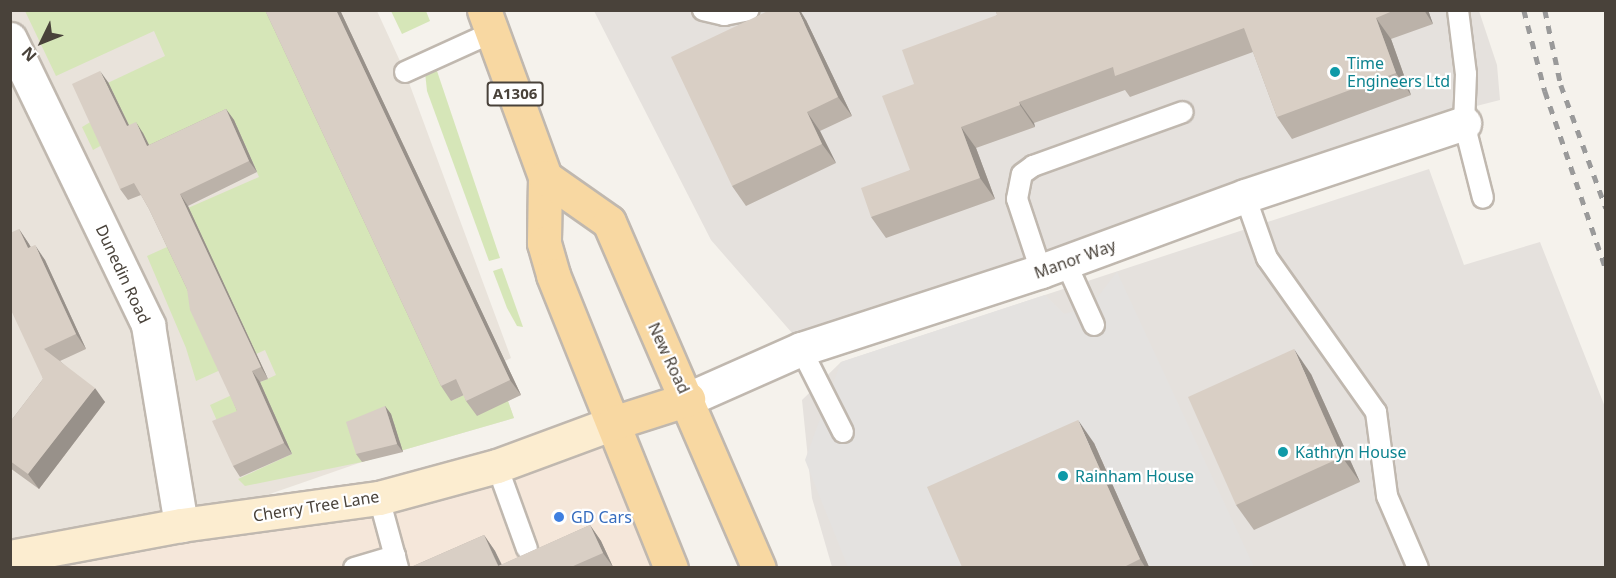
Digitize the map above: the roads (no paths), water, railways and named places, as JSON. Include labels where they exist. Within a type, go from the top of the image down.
[{"type":"main road","name":"A1306","points":[[488,21],[544,177],[544,243],[575,334],[671,567]]},
{"type":"main road","name":"New Road","points":[[544,177],[609,222],[688,399],[759,567]]},
{"type":"main road","points":[[613,423],[688,399]]},
{"type":"street","name":"Dunedin Road","points":[[12,44],[148,325],[181,525]]},
{"type":"street","name":"Manor Way","points":[[688,399],[801,349],[1054,267],[1245,196],[1464,123]]},
{"type":"street","name":"Cherry Tree Lane","points":[[10,557],[181,525],[379,498],[497,466],[613,423]]},
{"type":"lane","points":[[703,10],[724,15],[748,10]]},
{"type":"lane","points":[[1458,10],[1466,74],[1464,123],[1483,198]]},
{"type":"lane","points":[[405,72],[488,21]]},
{"type":"lane","points":[[1094,325],[1054,267],[1017,199],[1022,174],[1033,166],[1183,112]]},
{"type":"lane","points":[[1245,196],[1267,258],[1376,412],[1387,496],[1418,567]]},
{"type":"lane","points":[[801,349],[843,432]]},
{"type":"lane","points":[[497,466],[527,549]]},
{"type":"lane","points":[[354,567],[397,562],[379,498]]},
{"type":"railway","points":[[1524,10],[1545,91],[1606,269]]},
{"type":"railway","points":[[1545,10],[1561,85],[1606,208]]},
{"type":"place","name":"Time Engineers Ltd","points":[[1335,72]]},
{"type":"place","name":"Kathryn House","points":[[1283,452]]},
{"type":"place","name":"Rainham House","points":[[1063,476]]},
{"type":"place","name":"GD Cars","points":[[559,517]]}]
